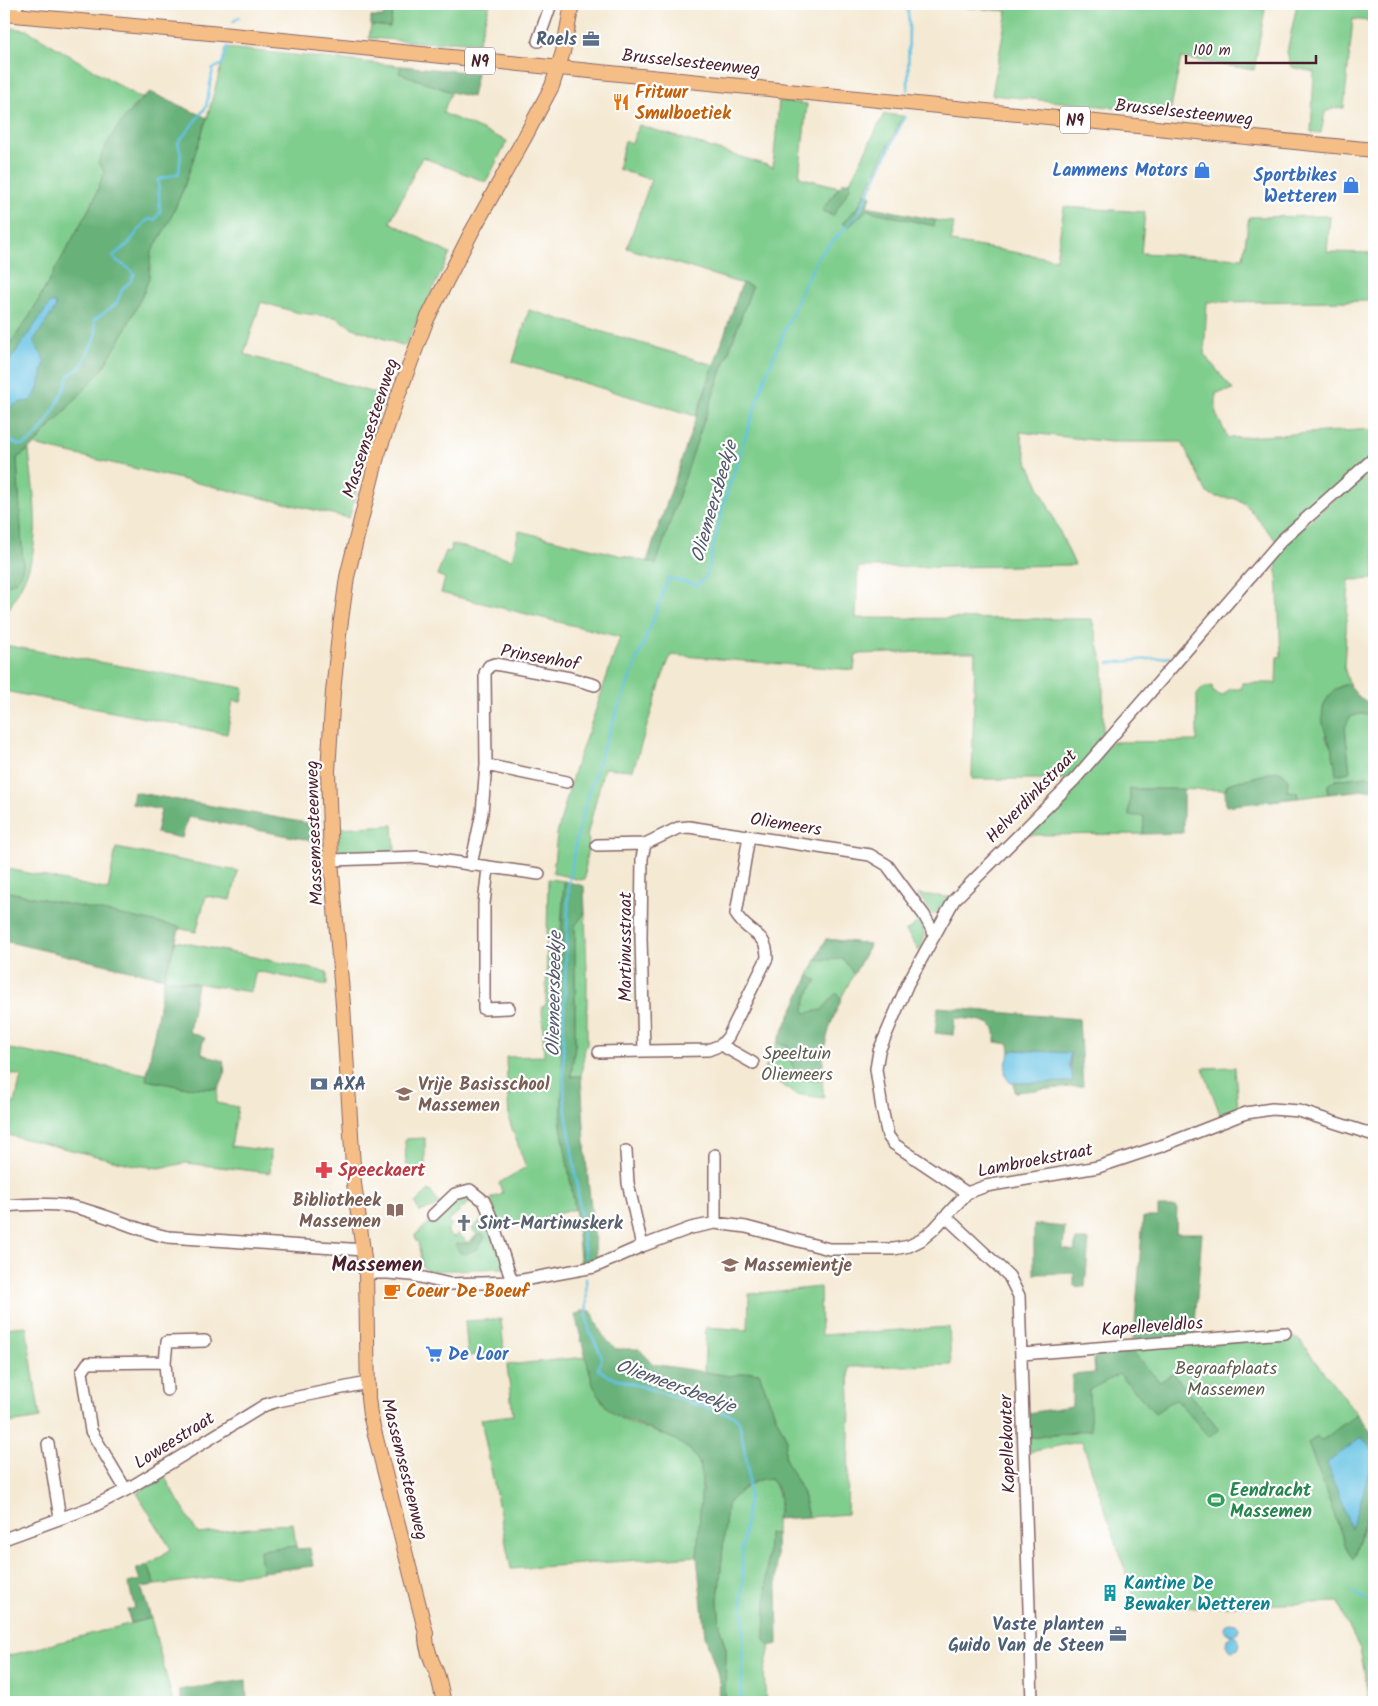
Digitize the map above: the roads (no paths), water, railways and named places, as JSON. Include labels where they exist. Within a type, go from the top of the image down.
[{"type":"main road","name":"Massemsesteenweg","points":[[444,1702],[436,1672],[432,1665],[426,1633],[370,1415],[367,1383],[368,1310],[366,1273],[354,1183],[343,1006],[331,860],[328,771],[333,692],[347,577],[377,456],[396,401],[427,319],[471,233],[552,86],[558,68],[572,4]]},
{"type":"main road","name":"Brusselsesteenweg","points":[[11,11],[1374,150]]},
{"type":"street","points":[[538,41],[551,4]]},
{"type":"street","name":"Helverdinkstraat","points":[[966,1193],[894,1144],[888,1136],[876,1069],[878,1051],[908,983],[954,900],[1075,779],[1281,541],[1374,458]]},
{"type":"street","name":"Prinsenhof","points":[[471,865],[482,813],[486,765],[485,674],[489,666],[495,664],[570,678],[595,685]]},
{"type":"street","points":[[486,765],[568,782]]},
{"type":"street","name":"Oliemeers","points":[[597,845],[645,844],[678,828],[689,827],[870,855],[887,865],[924,915],[935,935]]},
{"type":"street","points":[[599,1052],[708,1050],[721,1045],[728,1037],[767,958],[767,947],[762,938],[742,924],[736,914],[749,836]]},
{"type":"street","name":"Martinusstraat","points":[[644,1051],[641,938],[642,858],[645,844]]},
{"type":"street","points":[[331,860],[419,857],[539,874]]},
{"type":"street","points":[[488,868],[484,904],[484,1009],[509,1008]]},
{"type":"street","points":[[721,1045],[753,1063]]},
{"type":"street","name":"Lambroekstraat","points":[[366,1273],[411,1275],[450,1284],[512,1282],[594,1267],[642,1246],[691,1228],[715,1223],[746,1227],[829,1249],[894,1249],[909,1246],[921,1240],[966,1193],[986,1186],[1098,1166],[1164,1145],[1246,1113],[1272,1109],[1299,1111],[1374,1135]]},
{"type":"street","points":[[626,1151],[628,1183],[642,1246]]},
{"type":"street","points":[[715,1155],[715,1223]]},
{"type":"street","points":[[434,1215],[454,1194],[470,1190],[484,1201],[512,1282]]},
{"type":"street","points":[[4,1206],[28,1204],[70,1207],[168,1237],[364,1250]]},
{"type":"street","name":"Kapellekouter","points":[[945,1216],[1008,1276],[1020,1296],[1032,1702]]},
{"type":"street","name":"Kapelleveldlos","points":[[1022,1354],[1285,1333]]},
{"type":"street","points":[[167,1390],[165,1362],[167,1342],[205,1341]]},
{"type":"street","points":[[126,1490],[91,1431],[82,1372],[88,1363],[165,1362]]},
{"type":"street","name":"Loweestraat","points":[[4,1539],[92,1507],[126,1490],[265,1405],[367,1383]]},
{"type":"street","points":[[48,1444],[60,1518]]},
{"type":"water","points":[[54,302],[55,309],[34,340],[35,346],[44,361],[38,389],[33,399],[14,405],[4,415],[4,378],[6,377],[8,363],[50,303]]},
{"type":"water","points":[[1015,1050],[1070,1053],[1069,1064],[1073,1078],[1071,1082],[1011,1083],[1006,1076],[1005,1069],[1010,1052]]},
{"type":"water","points":[[1362,1437],[1374,1452],[1364,1491],[1351,1529],[1327,1463]]},
{"type":"water","points":[[1231,1622],[1236,1623],[1239,1628],[1238,1633],[1233,1636],[1238,1639],[1240,1644],[1238,1649],[1233,1651],[1228,1649],[1226,1644],[1227,1639],[1232,1636],[1227,1633],[1225,1626]]},
{"type":"waterway","name":"Oliemeersbeekje","points":[[907,4],[909,23],[908,90]]},
{"type":"waterway","points":[[233,22],[239,17]]},
{"type":"waterway","points":[[4,442],[8,439],[22,445],[30,441],[37,434],[57,404],[69,375],[81,367],[96,336],[94,320],[116,304],[123,288],[131,281],[134,274],[132,271],[118,262],[113,256],[128,244],[147,220],[155,219],[160,212],[158,180],[179,173],[181,153],[178,143],[206,107],[213,69],[222,64],[227,47]]},
{"type":"waterway","name":"Oliemeersbeekje","points":[[570,878],[586,800],[598,763],[668,578],[697,585],[705,578],[725,499],[765,377],[805,283],[818,257],[858,214],[905,116]]},
{"type":"waterway","points":[[1109,663],[1170,657]]},
{"type":"waterway","name":"Oliemeersbeekje","points":[[569,881],[563,1034],[564,1097],[585,1257]]},
{"type":"waterway","name":"Oliemeersbeekje","points":[[586,1278],[587,1318],[590,1332],[602,1357],[598,1369],[608,1376],[734,1416],[739,1421],[748,1468],[749,1494],[742,1551],[744,1622],[741,1702]]},
{"type":"waterway","points":[[1353,1593],[1374,1602]]},
{"type":"place","name":"Roels","points":[[591,39]]},
{"type":"place","name":"Frituur Smulboetiek","points":[[621,102]]},
{"type":"place","name":"Lammens Motors","points":[[1202,170]]},
{"type":"place","name":"Sportbikes Wetteren","points":[[1351,185]]},
{"type":"place","name":"AXA","points":[[319,1084]]},
{"type":"place","name":"Vrije Basisschool Massemen","points":[[404,1094]]},
{"type":"place","name":"Speeckaert","points":[[324,1170]]},
{"type":"place","name":"Bibliotheek Massemen","points":[[395,1210]]},
{"type":"place","name":"Sint-Martinuskerk","points":[[464,1223]]},
{"type":"place","name":"Massemientje","points":[[730,1265]]},
{"type":"place","name":"Coeur De Boeuf","points":[[392,1291]]},
{"type":"place","name":"De Loor","points":[[434,1354]]},
{"type":"place","name":"Eendracht Massemen","points":[[1216,1500]]},
{"type":"place","name":"Kantine De Bewaker Wetteren","points":[[1110,1593]]},
{"type":"place","name":"Vaste planten Guido Van de Steen","points":[[1118,1634]]},
{"type":"district","name":"Massemen","points":[[377,1264]]},
{"type":"park label","name":"Speeltuin Oliemeers","points":[[797,1063]]},
{"type":"park label","name":"Begraafplaats Massemen","points":[[1226,1378]]}]
